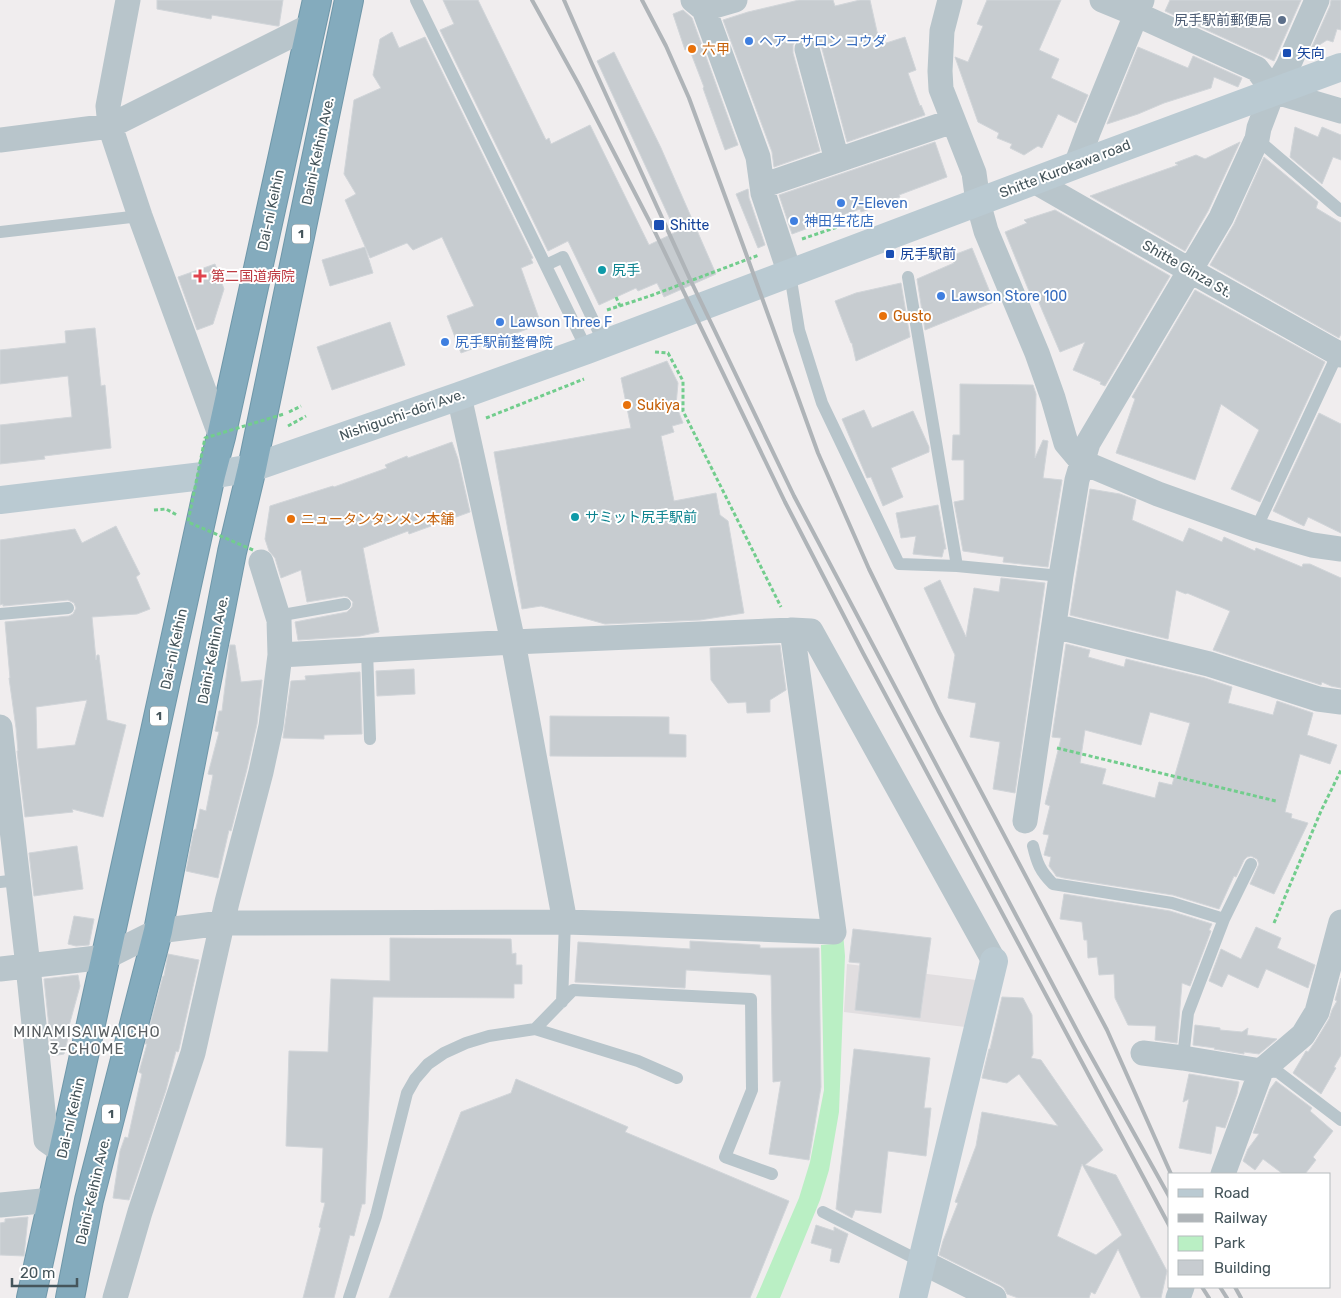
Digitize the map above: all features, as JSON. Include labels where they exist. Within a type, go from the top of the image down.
[{"type":"highway","name":"Dai-ni Keihin","points":[[31,1298],[211,475],[208,440],[317,0]]},
{"type":"highway","name":"Daini-Keihin Ave.","points":[[70,1298],[89,1200],[158,931],[232,552],[252,468],[352,2]]},
{"type":"main road","name":"Shitte Kurokawa road","points":[[790,274],[1341,67]]},
{"type":"main road","name":"Nishiguchi-dōri Ave.","points":[[0,500],[211,475],[252,468],[458,396],[790,274]]},
{"type":"main road","points":[[913,1298],[994,961]]},
{"type":"street","points":[[128,0],[108,106],[110,126],[140,216],[208,440]]},
{"type":"street","points":[[735,0],[698,5],[758,157],[763,193],[790,274]]},
{"type":"street","points":[[950,0],[942,31],[941,90],[974,173],[978,202],[986,230],[1037,353],[1066,443],[1082,462],[1158,494],[1256,529],[1312,545],[1341,548]]},
{"type":"street","points":[[1102,0],[1139,7],[1257,69],[1274,91],[1341,111]]},
{"type":"street","points":[[1025,821],[1077,480],[1088,443],[1221,218],[1257,139],[1259,128],[1274,91],[1288,66],[1317,0]]},
{"type":"street","points":[[1076,165],[1088,130],[1139,7]]},
{"type":"street","points":[[0,140],[110,126],[310,26]]},
{"type":"street","points":[[808,49],[837,160]]},
{"type":"street","points":[[762,186],[953,121]]},
{"type":"street","name":"Shitte Ginza St.","points":[[1034,181],[1340,354]]},
{"type":"street","points":[[458,396],[513,642],[565,922]]},
{"type":"street","points":[[114,1298],[140,1212],[193,1053],[222,923],[271,726],[280,655],[278,620],[257,556]]},
{"type":"street","points":[[1054,626],[1208,664],[1318,699],[1341,702]]},
{"type":"street","points":[[0,969],[106,957],[158,931],[222,923],[565,922],[834,932],[792,630]]},
{"type":"street","points":[[280,655],[513,642],[792,630],[811,631],[994,961]]},
{"type":"street","points":[[0,727],[9,881],[28,966],[46,1140],[64,1152]]},
{"type":"street","points":[[1223,1173],[1261,1071],[1304,1035],[1317,1012],[1341,922]]},
{"type":"street","points":[[1143,1053],[1261,1071]]},
{"type":"street","points":[[0,1205],[52,1200]]},
{"type":"street","points":[[922,1262],[994,1298]]},
{"type":"lane","points":[[416,0],[546,265],[595,346]]},
{"type":"lane","points":[[1257,139],[1341,211]]},
{"type":"lane","points":[[0,232],[140,216]]},
{"type":"lane","points":[[546,265],[562,257],[595,346]]},
{"type":"lane","points":[[790,274],[799,330],[822,403],[899,564],[957,566],[1061,576]]},
{"type":"lane","points":[[908,277],[957,566]]},
{"type":"lane","points":[[1256,529],[1340,354]]},
{"type":"lane","points":[[277,616],[345,604]]},
{"type":"lane","points":[[0,614],[68,608]]},
{"type":"lane","points":[[367,650],[370,739]]},
{"type":"lane","points":[[1032,846],[1037,864],[1053,884],[1172,903],[1224,919]]},
{"type":"lane","points":[[1183,1058],[1188,1013],[1224,919],[1251,864]]},
{"type":"lane","points":[[562,1002],[565,922]]},
{"type":"lane","points":[[535,1029],[573,990],[751,1000],[752,1090],[725,1157],[772,1174]]},
{"type":"lane","points":[[349,1298],[376,1216],[407,1093],[415,1079],[428,1064],[444,1053],[466,1043],[489,1036],[535,1029],[638,1061],[677,1078]]},
{"type":"lane","points":[[1261,1071],[1278,1072],[1341,1120]]},
{"type":"lane","points":[[823,1212],[922,1262]]},
{"type":"path","points":[[607,310],[854,221]]},
{"type":"path","points":[[616,297],[620,306]]},
{"type":"path","points":[[648,354],[668,352],[683,381],[683,411],[792,630]]},
{"type":"path","points":[[486,418],[588,378]]},
{"type":"path","points":[[188,522],[208,440],[284,414],[301,406]]},
{"type":"path","points":[[288,426],[306,416]]},
{"type":"path","points":[[154,510],[166,509],[257,556]]},
{"type":"path","points":[[1037,744],[1276,801]]},
{"type":"path","points":[[1274,923],[1321,811],[1341,770]]},
{"type":"shaded area","points":[[847,964],[976,980],[965,1027],[844,1012]]},
{"type":"green space","points":[[843,932],[845,956],[839,1112],[829,1170],[820,1200],[780,1298],[756,1298],[799,1198],[810,1162],[824,1090],[821,945],[832,944]]},
{"type":"building","points":[[157,0],[283,0],[279,26],[277,26],[212,15],[211,19],[157,9]]},
{"type":"building","points":[[443,0],[478,0],[546,140],[549,138],[551,144],[590,125],[649,245],[676,232],[597,61],[614,52],[661,148],[716,274],[664,297],[657,283],[638,291],[636,288],[599,305],[568,241],[548,251],[440,30],[454,24]]},
{"type":"building","points":[[799,0],[833,0],[835,6],[860,0],[870,0],[880,45],[905,37],[916,70],[908,73],[925,115],[847,142],[821,45],[811,35],[803,35],[793,45],[793,53],[820,151],[774,167],[772,152],[723,20]]},
{"type":"building","points":[[987,0],[1061,0],[1039,50],[1059,59],[1051,78],[1088,95],[1076,123],[1058,114],[1042,148],[1038,146],[1024,155],[1010,148],[1012,144],[997,138],[999,133],[978,122],[955,57],[968,62],[983,26],[977,24]]},
{"type":"building","points":[[1170,0],[1301,0],[1274,61],[1165,11]]},
{"type":"building","points":[[1331,0],[1341,0],[1341,30],[1337,29],[1333,42],[1327,40],[1310,51],[1330,6]]},
{"type":"building","points":[[683,10],[692,18],[738,145],[725,150],[704,87],[689,48],[685,50],[673,14]]},
{"type":"building","points":[[392,32],[399,48],[425,37],[533,258],[531,259],[533,263],[521,268],[541,324],[461,353],[447,316],[474,306],[442,237],[413,250],[407,243],[370,258],[345,200],[356,194],[344,174],[354,100],[381,88],[373,75],[380,39]]},
{"type":"building","points":[[1138,47],[1188,68],[1193,56],[1242,78],[1238,87],[1214,77],[1211,88],[1107,124]]},
{"type":"building","points":[[1295,127],[1318,137],[1322,127],[1341,135],[1341,160],[1333,157],[1322,184],[1290,157]]},
{"type":"building","points":[[935,142],[947,177],[899,195],[900,197],[879,204],[879,206],[861,212],[860,209],[792,234],[779,195]]},
{"type":"building","points":[[1240,142],[1208,211],[1185,251],[1090,196],[1178,165],[1175,163],[1196,155],[1205,159]]},
{"type":"building","points":[[1264,157],[1318,202],[1316,208],[1341,223],[1341,334],[1339,338],[1210,265],[1234,224]]},
{"type":"building","points":[[748,189],[749,198],[765,245],[758,248],[736,194]]},
{"type":"building","points":[[1055,210],[1170,276],[1105,386],[1100,384],[1101,382],[1073,370],[1085,342],[1060,352],[1034,291],[1031,296],[1005,232],[1027,223],[1024,220]]},
{"type":"building","points":[[365,247],[373,273],[330,286],[322,260]]},
{"type":"building","points":[[972,248],[994,302],[925,330],[917,279],[954,263],[951,256]]},
{"type":"building","points":[[215,264],[224,289],[213,324],[197,330],[178,277]]},
{"type":"building","name":"Gusto","points":[[901,283],[910,337],[856,361],[852,343],[835,301],[856,293]]},
{"type":"building","points":[[1195,290],[1325,362],[1260,502],[1231,489],[1259,430],[1221,404],[1195,480],[1116,453],[1135,399],[1132,397]]},
{"type":"building","points":[[390,322],[405,365],[332,390],[317,347]]},
{"type":"building","points":[[95,328],[101,386],[105,385],[111,448],[44,456],[45,459],[0,464],[0,425],[72,417],[68,376],[0,384],[0,350],[66,343],[65,331]]},
{"type":"building","name":"サミット尻手駅前","points":[[667,361],[678,383],[676,405],[683,423],[672,426],[674,432],[661,436],[674,501],[716,493],[720,515],[728,521],[744,613],[700,620],[605,624],[541,606],[522,609],[494,452],[631,428],[621,378]]},
{"type":"building","points":[[960,384],[1033,385],[1036,394],[1035,458],[1043,440],[1048,441],[1043,478],[1062,480],[1048,567],[1003,562],[1004,557],[963,551],[954,502],[964,500],[964,460],[952,460],[953,435],[960,435]]},
{"type":"building","points":[[864,410],[872,428],[913,411],[929,447],[929,452],[891,468],[903,497],[883,506],[871,477],[867,478],[842,419]]},
{"type":"building","points":[[1319,413],[1341,424],[1341,533],[1308,517],[1304,526],[1273,511]]},
{"type":"building","points":[[452,442],[458,459],[470,512],[409,534],[408,531],[363,548],[379,632],[360,636],[298,640],[295,622],[347,612],[352,607],[353,602],[344,596],[307,602],[301,570],[281,578],[275,558],[269,551],[265,539],[270,506],[334,487],[387,468],[385,465],[407,456],[408,458]]},
{"type":"building","points":[[1090,489],[1120,494],[1136,500],[1132,520],[1183,542],[1189,528],[1222,542],[1224,537],[1255,551],[1256,548],[1302,567],[1303,564],[1310,564],[1341,578],[1341,688],[1322,682],[1321,685],[1213,650],[1230,611],[1176,590],[1168,639],[1070,615]]},
{"type":"building","points":[[938,505],[946,549],[944,549],[942,557],[913,554],[916,536],[901,538],[896,513]]},
{"type":"building","points":[[116,526],[140,574],[136,577],[150,609],[137,614],[92,617],[96,660],[97,655],[99,655],[107,720],[126,725],[103,817],[72,809],[73,812],[25,817],[9,678],[5,622],[69,616],[73,614],[76,608],[74,603],[68,600],[0,605],[0,540],[75,529],[82,543]],"holes":[[[87,700],[75,745],[37,749],[36,707]]]},
{"type":"building","points":[[1001,578],[1045,583],[1015,793],[993,789],[1000,742],[970,737],[976,703],[948,698],[955,655],[924,588],[940,580],[966,637],[974,588],[999,592]]},
{"type":"building","points":[[1066,644],[1090,650],[1088,657],[1124,667],[1126,659],[1205,678],[1232,687],[1228,703],[1273,715],[1277,701],[1313,713],[1307,735],[1337,745],[1330,764],[1300,754],[1285,812],[1292,814],[1291,818],[1308,823],[1274,894],[1250,884],[1259,864],[1257,859],[1251,856],[1247,857],[1236,877],[1234,876],[1219,909],[1173,895],[1056,876],[1049,866],[1051,857],[1044,855],[1049,835],[1043,834],[1050,806],[1045,804],[1061,738],[1052,737]],"holes":[[[1150,712],[1190,723],[1172,785],[1159,782],[1155,798],[1102,784],[1106,769],[1080,763],[1085,730],[1141,745]]]},
{"type":"building","points":[[230,645],[235,645],[241,682],[262,680],[257,724],[247,769],[231,831],[229,830],[218,878],[186,871],[200,809],[206,811],[213,775],[208,774],[219,732],[215,731],[219,711],[222,711]]},
{"type":"building","points":[[780,645],[786,690],[770,700],[770,712],[747,713],[746,702],[728,703],[711,680],[710,648]]},
{"type":"building","points":[[414,669],[415,694],[377,696],[376,671]]},
{"type":"building","points":[[360,672],[362,734],[324,735],[324,739],[283,738],[291,681],[306,680],[305,676]]},
{"type":"building","points":[[550,716],[669,717],[669,734],[686,735],[686,757],[550,756]]},
{"type":"building","points":[[77,846],[83,889],[34,896],[29,853]]},
{"type":"building","points":[[1064,894],[1170,911],[1212,924],[1190,986],[1182,983],[1177,1043],[1155,1040],[1156,1026],[1128,1025],[1115,998],[1114,974],[1099,975],[1097,957],[1088,958],[1087,940],[1084,940],[1082,922],[1060,919]]},
{"type":"building","points":[[74,916],[94,919],[89,945],[76,946],[68,944]]},
{"type":"building","points":[[1256,927],[1281,938],[1277,948],[1315,965],[1308,988],[1266,969],[1258,988],[1228,974],[1222,987],[1209,981],[1221,949],[1241,959]]},
{"type":"building","points":[[853,929],[931,938],[920,1018],[855,1010],[860,963],[849,962]]},
{"type":"building","points":[[390,938],[511,939],[512,954],[516,953],[516,965],[522,965],[522,984],[514,984],[514,998],[373,997],[365,1204],[362,1204],[354,1236],[350,1235],[334,1298],[303,1298],[321,1228],[319,1227],[325,1203],[321,1202],[323,1148],[286,1146],[289,1051],[328,1052],[331,979],[390,981]]},
{"type":"building","points":[[690,941],[760,945],[760,948],[819,948],[821,1087],[809,1160],[769,1154],[781,1081],[773,1082],[771,975],[686,970],[685,988],[575,982],[578,942],[690,949]]},
{"type":"building","points":[[168,954],[199,960],[179,1049],[178,1052],[176,1051],[166,1090],[129,1200],[113,1198],[120,1151],[125,1137],[128,1138],[142,1074],[139,1072],[147,1044],[145,1044],[164,976]]},
{"type":"building","points":[[78,975],[80,986],[69,1026],[71,1026],[64,1054],[52,1056],[44,979]]},
{"type":"building","points":[[1341,978],[1341,1055],[1321,1094],[1293,1073],[1329,1019],[1337,1001],[1335,1000]]},
{"type":"building","points":[[1002,997],[1023,998],[1032,1015],[1033,1054],[1031,1058],[1041,1060],[1103,1150],[1085,1165],[1116,1175],[1167,1271],[1161,1298],[1141,1298],[1118,1249],[1095,1294],[1091,1292],[1089,1298],[1018,1298],[1007,1294],[1000,1285],[939,1255],[958,1203],[955,1202],[976,1146],[982,1112],[1058,1126],[1019,1074],[1007,1083],[982,1078]],"holes":[[[1082,1164],[1122,1235],[1096,1255],[1057,1236]]]},
{"type":"building","points":[[1195,1025],[1242,1032],[1248,1028],[1247,1035],[1277,1039],[1259,1054],[1244,1052],[1244,1054],[1214,1049],[1193,1045]]},
{"type":"building","points":[[854,1049],[930,1058],[924,1108],[931,1108],[926,1156],[888,1151],[881,1213],[855,1210],[852,1218],[836,1209]]},
{"type":"building","points":[[1189,1074],[1239,1082],[1237,1094],[1225,1128],[1216,1126],[1211,1154],[1179,1148],[1189,1099],[1183,1102]]},
{"type":"building","points":[[516,1079],[628,1127],[625,1132],[789,1201],[750,1298],[389,1298],[461,1112],[511,1093]]},
{"type":"building","points":[[1276,1081],[1312,1108],[1310,1111],[1333,1131],[1313,1157],[1316,1160],[1306,1173],[1282,1173],[1263,1159],[1255,1170],[1243,1161],[1248,1149],[1259,1134],[1253,1133],[1270,1089]]},
{"type":"building","points":[[28,1217],[24,1256],[0,1255],[0,1223],[5,1222],[5,1219]]},
{"type":"building","points":[[816,1225],[834,1231],[834,1227],[848,1234],[839,1263],[830,1261],[832,1249],[811,1243]]},
{"type":"railway","points":[[532,0],[579,85],[653,228],[785,502],[863,653],[1168,1223]]},
{"type":"railway","points":[[564,0],[689,277],[794,496],[1082,1040],[1168,1194]]},
{"type":"railway","points":[[642,0],[666,46],[689,98],[818,453],[869,569],[939,712],[1107,1030],[1171,1173]]},
{"type":"railway","points":[[1203,1288],[1209,1298]]},
{"type":"railway","points":[[1221,1288],[1227,1298]]},
{"type":"railway","points":[[1236,1288],[1241,1298]]},
{"type":"place","name":"尻手駅前郵便局","points":[[1282,20]]},
{"type":"place","name":"ヘアーサロン コウダ","points":[[749,41]]},
{"type":"place","name":"六甲","points":[[692,49]]},
{"type":"place","name":"矢向","points":[[1287,53]]},
{"type":"place","name":"7-Eleven","points":[[841,203]]},
{"type":"place","name":"神田生花店","points":[[794,221]]},
{"type":"place","name":"Shitte","points":[[659,225]]},
{"type":"place","name":"尻手駅前","points":[[890,254]]},
{"type":"place","name":"尻手","points":[[602,270]]},
{"type":"place","name":"第二国道病院","points":[[200,276]]},
{"type":"place","name":"Lawson Store 100","points":[[941,296]]},
{"type":"place","name":"Gusto","points":[[883,316]]},
{"type":"place","name":"Lawson Three F","points":[[500,322]]},
{"type":"place","name":"尻手駅前整骨院","points":[[445,342]]},
{"type":"place","name":"Sukiya","points":[[627,405]]},
{"type":"place","name":"サミット尻手駅前","points":[[575,517]]},
{"type":"place","name":"ニュータンタンメン本舗","points":[[291,519]]},
{"type":"district","name":"MINAMISAIWAICHO 3-CHOME","points":[[87,1040]]}]
